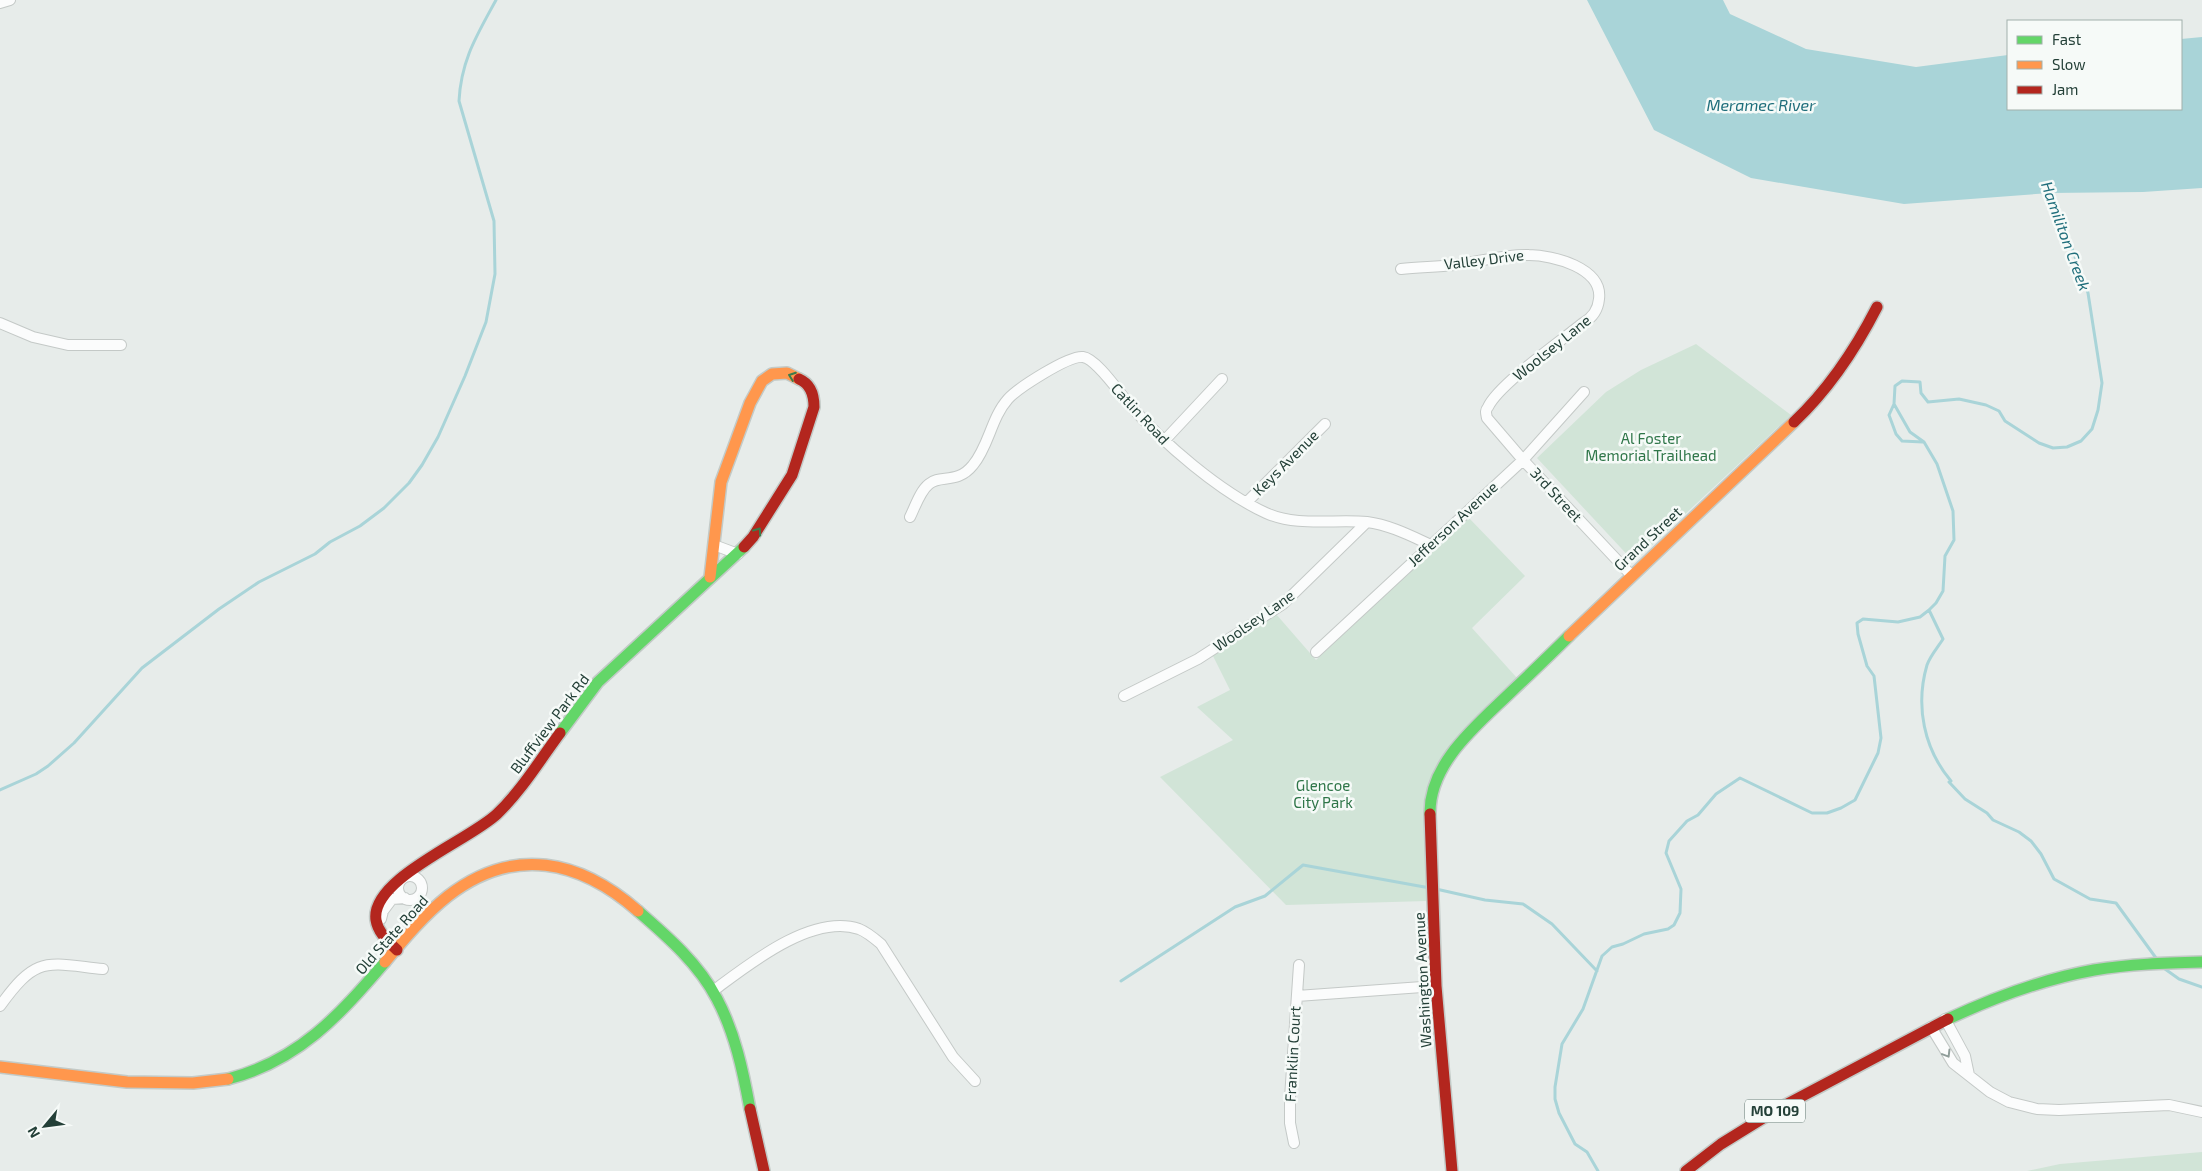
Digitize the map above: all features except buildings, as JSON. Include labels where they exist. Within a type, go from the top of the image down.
[{"type":"street","points":[[0,3],[10,0]]},
{"type":"street","name":"Valley Drive","points":[[1401,269],[1453,265],[1528,254],[1571,264],[1583,269],[1593,278]]},
{"type":"street","name":"Woolsey Lane","points":[[1486,411],[1489,404],[1510,382],[1596,312],[1600,298],[1593,278]]},
{"type":"street","name":"Grand Street","points":[[1433,788],[1439,775],[1465,736],[1808,409],[1827,388],[1856,345],[1877,307]]},
{"type":"street","points":[[0,323],[33,337],[68,345],[121,345]]},
{"type":"street","name":"Catlin Road","points":[[910,517],[929,484],[935,481],[958,477],[972,466],[998,414],[1009,398],[1025,385],[1076,357],[1091,360],[1139,416],[1164,441],[1218,483],[1266,513],[1297,521],[1367,522],[1385,525],[1432,544]]},
{"type":"street","name":"Bluffview Park Rd","points":[[392,946],[377,926],[375,918],[383,893],[404,874],[423,861],[429,860],[460,841],[496,815],[520,789],[598,682],[754,538],[792,475],[814,406],[814,396],[806,382],[787,373],[772,374],[762,380],[750,403],[721,482],[710,577]]},
{"type":"street","points":[[1164,441],[1222,379]]},
{"type":"street","name":"Jefferson Avenue","points":[[1316,652],[1523,460],[1584,392]]},
{"type":"street","name":"3rd Street","points":[[1486,411],[1487,418],[1523,460],[1632,576]]},
{"type":"street","name":"Keys Avenue","points":[[1248,502],[1325,424]]},
{"type":"street","name":"Woolsey Lane","points":[[1124,696],[1198,659],[1283,604],[1367,522]]},
{"type":"street","points":[[714,545],[738,554]]},
{"type":"street","name":"Washington Avenue","points":[[1433,788],[1430,802],[1436,986],[1452,1171]]},
{"type":"street","points":[[392,946],[382,920],[383,911],[392,899],[416,898],[421,891],[422,873],[429,860]]},
{"type":"street","name":"Old State Road","points":[[0,1067],[166,1084],[235,1078],[267,1066],[310,1041],[350,1005],[392,946],[465,885],[504,867],[528,862],[538,863],[579,872],[601,883],[623,898],[684,954],[713,990],[735,1042],[764,1171]]},
{"type":"street","points":[[405,898],[398,890],[399,883],[403,878],[415,877],[421,885]]},
{"type":"street","points":[[713,990],[750,963],[805,933],[833,926],[858,929],[871,935],[881,944],[953,1057],[975,1081]]},
{"type":"street","name":"MO 109","points":[[1686,1171],[1718,1146],[1773,1111],[1945,1019],[1997,997],[2063,976],[2129,965],[2202,962]]},
{"type":"street","points":[[0,1006],[5,993],[35,968],[46,965],[104,969]]},
{"type":"street","name":"Franklin Court","points":[[1294,1143],[1290,1123],[1290,1098],[1299,965]]},
{"type":"street","points":[[1296,996],[1436,986]]},
{"type":"street","points":[[1945,1019],[1965,1056],[1969,1075]]},
{"type":"street","points":[[1931,1027],[1952,1063],[1990,1092],[2008,1102],[2037,1109],[2059,1110],[2168,1105],[2202,1112]]},
{"type":"green space","name":"Al Foster Memorial Trailhead","points":[[1696,344],[1791,415],[1634,562],[1537,458],[1606,392],[1641,370]]},
{"type":"green space","name":"Glencoe City Park","points":[[1468,517],[1525,576],[1472,628],[1517,678],[1436,771],[1427,901],[1286,905],[1160,777],[1233,740],[1197,707],[1230,690],[1212,654],[1276,614],[1316,660]]},
{"type":"green space","points":[[2202,1152],[2202,1171],[2027,1171],[2060,1164]]},
{"type":"water","name":"Meramec River","points":[[1587,0],[1723,0],[1730,14],[1806,49],[1916,67],[2007,55],[2007,110],[2182,110],[2182,39],[2202,37],[2202,188],[2143,192],[2050,193],[1904,204],[1751,178],[1654,130]]},
{"type":"waterway","points":[[0,790],[36,774],[48,766],[74,743],[142,668],[219,609],[259,582],[315,554],[330,542],[360,526],[384,508],[409,483],[422,465],[438,437],[486,322],[495,274],[494,221],[459,101],[460,86],[471,48],[496,0]]},
{"type":"waterway","name":"Hamiliton Creek","points":[[1598,1171],[1587,1152],[1575,1144],[1559,1113],[1555,1099],[1555,1087],[1562,1044],[1583,1009],[1602,956],[1612,947],[1644,934],[1668,929],[1674,925],[1680,913],[1681,889],[1666,853],[1669,841],[1687,821],[1698,815],[1716,794],[1740,778],[1812,813],[1827,813],[1855,800],[1878,753],[1881,738],[1874,676],[1867,666],[1858,634],[1857,623],[1863,619],[1898,622],[1920,617],[1936,603],[1943,591],[1945,556],[1954,540],[1953,511],[1937,464],[1924,442],[1910,432],[1894,404],[1895,386],[1902,381],[1920,382],[1921,393],[1928,402],[1959,399],[1986,405],[1999,411],[2005,421],[2039,443],[2053,448],[2067,447],[2081,441],[2092,429],[2098,410],[2102,383],[2088,293],[2051,190]]},
{"type":"waterway","points":[[1894,404],[1889,415],[1896,434],[1902,441],[1923,442]]},
{"type":"waterway","points":[[1929,610],[1943,639],[1927,665],[1923,680],[1922,711],[1928,741],[1942,769],[1951,781],[1949,782],[1965,799],[1987,813],[1993,820],[2019,832],[2031,841],[2041,854],[2054,879],[2090,899],[2116,903],[2156,958]]},
{"type":"waterway","points":[[1121,981],[1235,907],[1265,896],[1303,865],[1430,888]]},
{"type":"waterway","points":[[1436,889],[1485,900],[1523,904],[1552,924],[1597,971]]},
{"type":"waterway","points":[[2165,969],[2179,979],[2202,987]]},
{"type":"traffic: fast","points":[[560,733],[598,682],[744,547]]},
{"type":"traffic: fast","points":[[1430,814],[1432,795],[1437,778],[1457,746],[1569,636]]},
{"type":"traffic: fast","points":[[638,911],[671,941],[710,986],[734,1039],[750,1109]]},
{"type":"traffic: fast","points":[[228,1079],[276,1061],[316,1034],[351,1001],[385,962]]},
{"type":"traffic: fast","points":[[1948,1019],[1984,1003],[2057,978],[2094,970],[2134,965],[2202,962]]},
{"type":"traffic: slow","points":[[710,577],[721,482],[750,403],[762,381],[772,374],[787,373],[799,379]]},
{"type":"traffic: slow","points":[[1569,636],[1794,422]]},
{"type":"traffic: slow","points":[[385,962],[439,903],[473,880],[497,870],[522,865],[546,865],[570,870],[593,880],[616,894],[638,911]]},
{"type":"traffic: slow","points":[[0,1067],[127,1082],[193,1083],[228,1079]]},
{"type":"traffic: jam","points":[[1794,422],[1830,382],[1860,338],[1877,307]]},
{"type":"traffic: jam","points":[[744,547],[753,537],[792,475],[814,407],[811,390],[799,379]]},
{"type":"traffic: jam","points":[[397,950],[381,933],[376,920],[378,905],[389,890],[424,861],[497,814],[523,785],[560,733]]},
{"type":"traffic: jam","points":[[1430,814],[1436,986],[1452,1171]]},
{"type":"traffic: jam","points":[[1686,1171],[1721,1144],[1776,1110],[1948,1019]]},
{"type":"traffic: jam","points":[[750,1109],[764,1171]]}]
